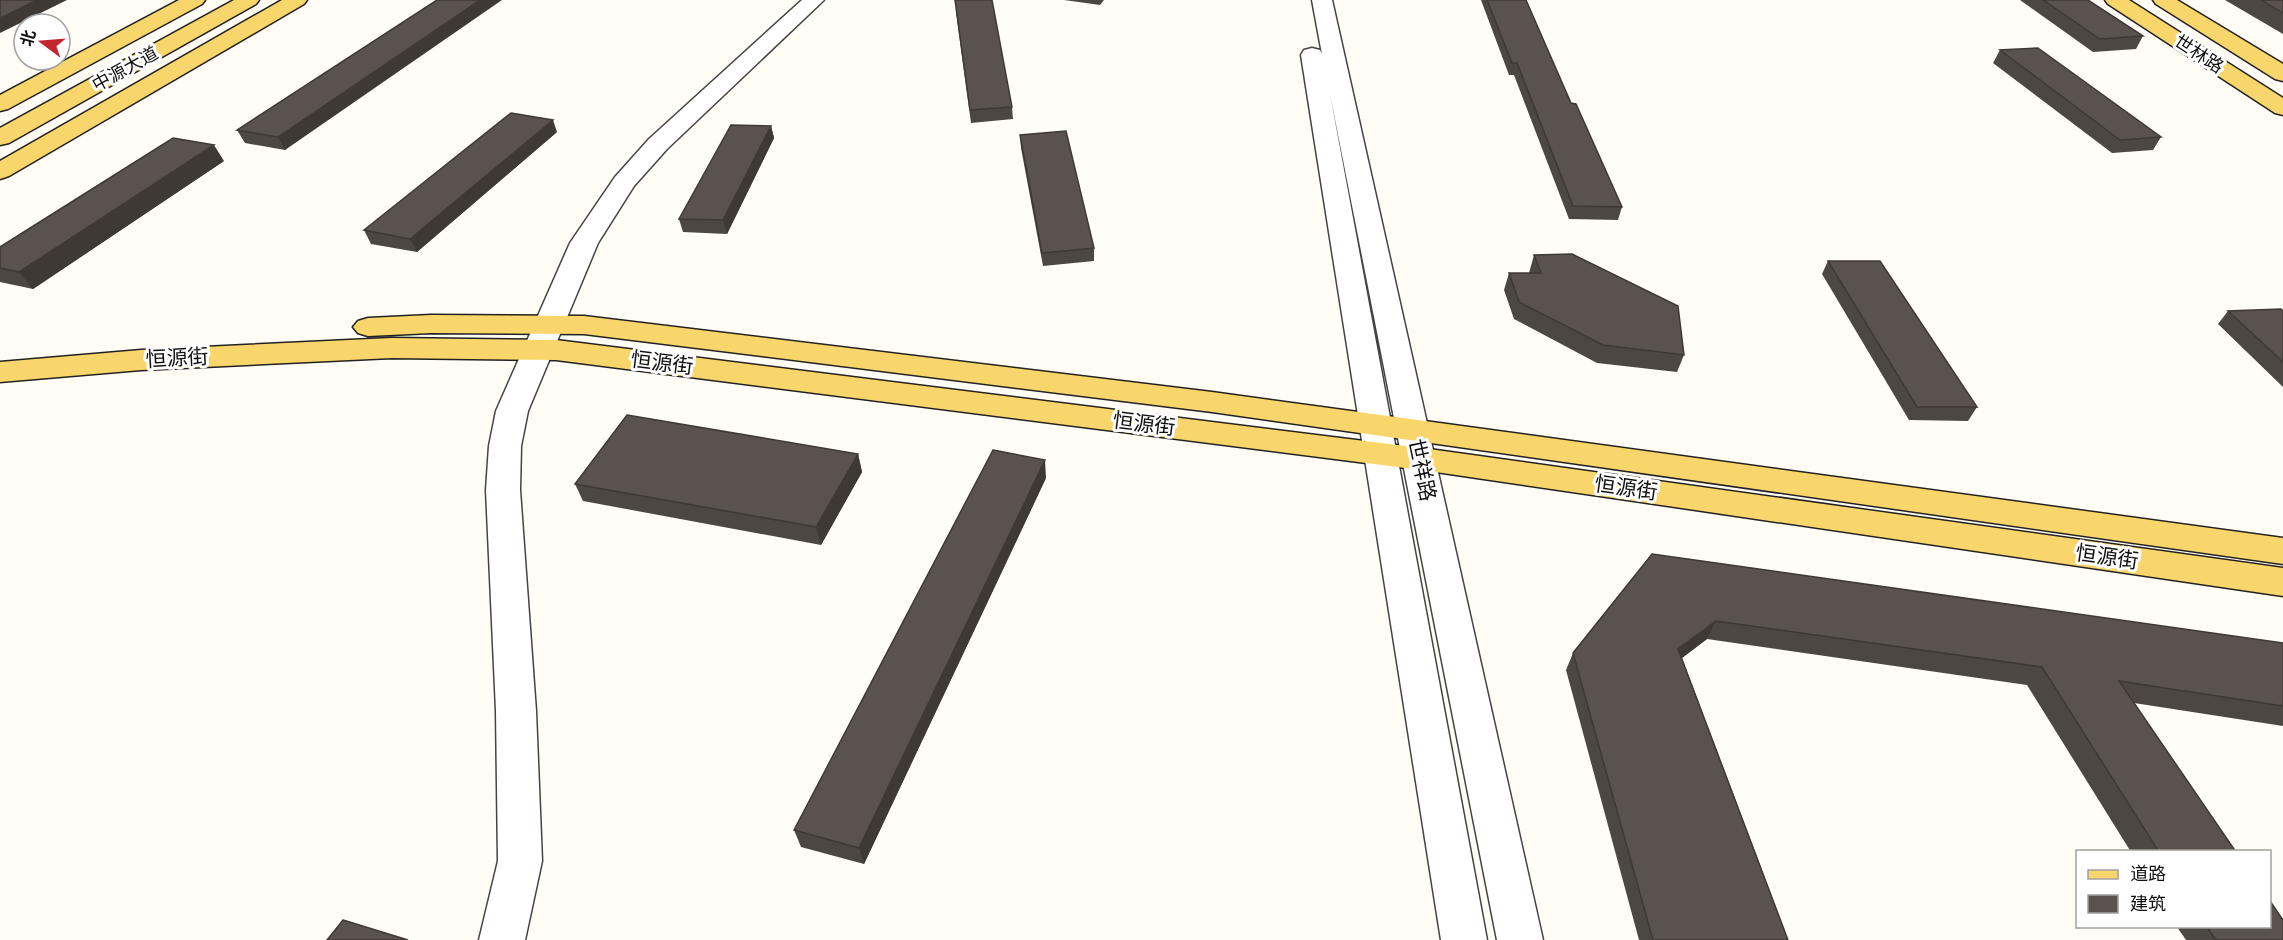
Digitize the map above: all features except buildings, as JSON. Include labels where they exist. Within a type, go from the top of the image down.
[{"type":"main road","name":"中源大道","points":[[0,104],[195,0]]},
{"type":"main road","name":"中源大道","points":[[0,138],[249,0]]},
{"type":"main road","points":[[0,171],[297,0]]},
{"type":"main road","name":"世林路","points":[[2115,0],[2283,108]]},
{"type":"main road","name":"世林路","points":[[2163,0],[2283,74]]},
{"type":"main road","name":"恒源街","points":[[0,349],[431,324],[542,337],[591,354],[1377,439],[2283,582]]},
{"type":"main road","name":"恒源街","points":[[0,372],[141,360],[392,348],[542,337]]},
{"type":"main road","name":"恒源街","points":[[1417,445],[2283,551]]},
{"type":"street","points":[[502,940],[520,861],[516,711],[503,490],[506,446],[512,411],[584,243],[624,182],[658,144],[813,0]]},
{"type":"street","name":"世祥路","points":[[1303,0],[1464,940]]},
{"type":"street","name":"世祥路","points":[[1322,0],[1520,940]]}]
